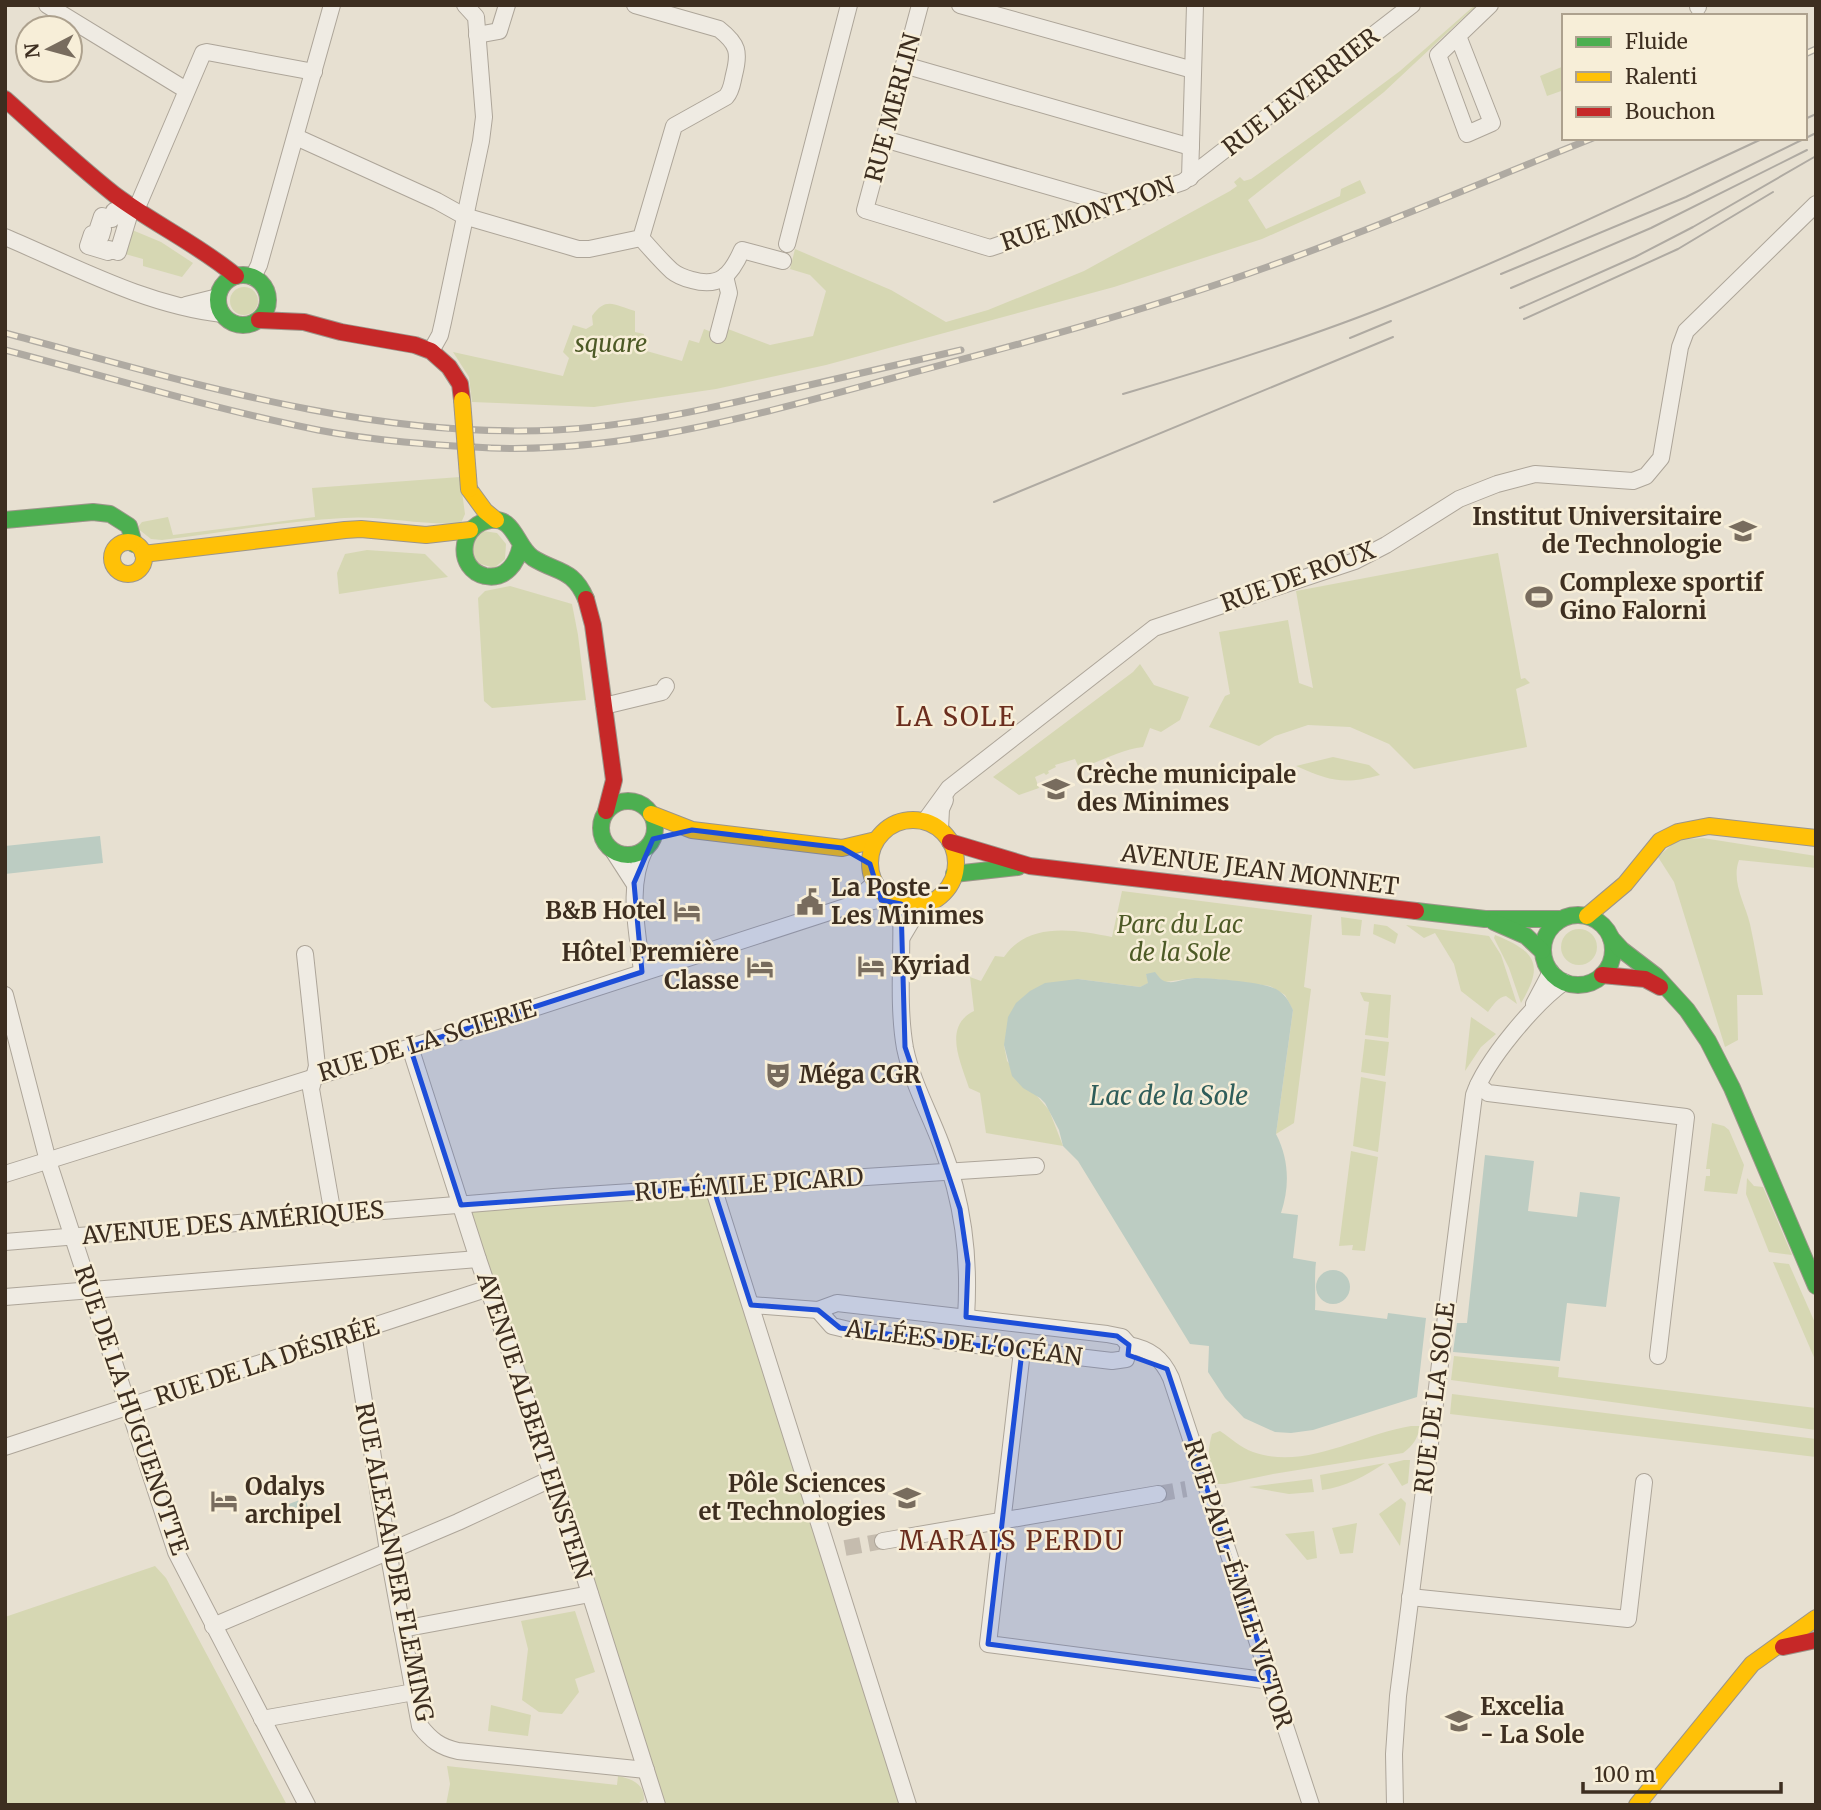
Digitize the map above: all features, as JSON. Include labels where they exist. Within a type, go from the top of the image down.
[{"type":"street","points":[[47,5],[186,90]]},
{"type":"street","points":[[169,305],[193,305],[226,286],[253,277],[259,265],[332,5]]},
{"type":"street","points":[[431,351],[440,335],[484,117],[476,16],[465,5]]},
{"type":"street","points":[[477,35],[499,31],[507,5]]},
{"type":"street","points":[[635,5],[719,29],[736,46],[739,58],[730,92],[674,126],[641,238]]},
{"type":"street","points":[[787,244],[849,5]]},
{"type":"street","name":"RUE MERLIN","points":[[865,210],[920,5]]},
{"type":"street","points":[[960,5],[1193,70]]},
{"type":"street","points":[[1190,178],[1195,5]]},
{"type":"street","name":"RUE LEVERRIER","points":[[1190,178],[1412,5]]},
{"type":"street","points":[[1458,36],[1492,123],[1467,134],[1438,55],[1490,5]]},
{"type":"street","points":[[136,210],[200,56],[207,52],[314,72]]},
{"type":"street","points":[[904,65],[1190,153],[1206,165]]},
{"type":"street","points":[[5,99],[79,166],[136,210],[216,259],[226,286],[222,314]]},
{"type":"street","points":[[296,137],[425,195],[464,216],[578,249],[641,238]]},
{"type":"street","points":[[884,139],[1114,205]]},
{"type":"street","name":"RUE MONTYON","points":[[865,210],[990,248],[1190,178]]},
{"type":"street","points":[[1084,215],[1088,197]]},
{"type":"street","name":"RUE DE ROUX","points":[[925,821],[949,788],[1154,628],[1355,561],[1386,545],[1459,499],[1497,484],[1535,474],[1633,481],[1646,476],[1661,458],[1680,347],[1686,331],[1816,204]]},
{"type":"street","points":[[5,237],[169,305],[222,314],[228,321],[243,326],[259,320],[304,322],[341,332],[415,345],[431,351],[449,367],[460,384],[471,529]]},
{"type":"street","points":[[641,238],[673,272],[701,283],[714,283],[725,276],[735,265],[742,250],[783,261]]},
{"type":"street","points":[[718,335],[729,293],[725,276]]},
{"type":"street","points":[[253,277],[266,289],[268,298],[268,306],[259,320]]},
{"type":"street","points":[[268,298],[304,322]]},
{"type":"street","points":[[469,489],[496,520]]},
{"type":"street","points":[[5,520],[78,513],[110,514],[124,520],[129,526],[132,547],[360,529],[426,535],[471,529]]},
{"type":"street","points":[[464,556],[465,538],[471,529],[480,522],[503,522],[515,531],[521,545],[533,557],[572,576],[583,595],[593,625],[614,780],[600,825],[601,833],[603,841],[614,852],[634,883]]},
{"type":"street","points":[[426,535],[464,556],[472,569],[495,577],[510,570],[516,563],[521,545]]},
{"type":"street","points":[[510,570],[539,572],[561,581],[583,595]]},
{"type":"street","points":[[604,706],[662,692],[666,686]]},
{"type":"street","points":[[611,758],[622,786],[646,809],[654,822],[649,844],[639,861],[634,883],[642,972]]},
{"type":"street","points":[[925,821],[897,822],[876,840],[870,864],[875,883],[895,901],[921,905],[932,901],[942,894],[954,874],[956,863],[945,836],[941,809],[949,788]]},
{"type":"street","points":[[606,811],[622,801],[646,809],[673,825],[692,830],[842,848],[876,840]]},
{"type":"street","name":"AVENUE JEAN MONNET","points":[[925,821],[945,836],[1030,866]]},
{"type":"street","points":[[1587,916],[1625,884],[1660,841],[1691,827],[1709,825],[1816,838]]},
{"type":"street","points":[[614,852],[633,855],[649,844],[692,830]]},
{"type":"street","points":[[842,848],[870,864]]},
{"type":"street","name":"AVENUE JEAN MONNET","points":[[954,874],[1030,866],[1485,919],[1560,919]]},
{"type":"street","name":"RUE DE LA SCIERIE","points":[[848,906],[875,883]]},
{"type":"street","points":[[1625,884],[1610,935],[1612,959],[1602,975],[1582,985],[1564,982],[1550,972],[1542,951],[1548,931],[1560,919],[1575,915],[1587,916],[1601,923],[1610,935],[1622,950],[1656,976],[1676,998],[1695,1021],[1720,1063],[1816,1286]]},
{"type":"street","points":[[895,901],[902,937],[905,1047],[923,1104],[951,1172],[960,1209],[968,1264],[966,1317]]},
{"type":"street","name":"RUE DE LA SCIERIE","points":[[5,1174],[848,906],[895,901]]},
{"type":"street","points":[[902,937],[921,905]]},
{"type":"street","name":"AVENUE JEAN MONNET","points":[[1485,919],[1526,936],[1542,951]]},
{"type":"street","points":[[305,954],[317,1066],[311,1089],[333,1215]]},
{"type":"street","name":"RUE DE LA SOLE","points":[[1532,1010],[1550,972]]},
{"type":"street","points":[[1602,975],[1645,979],[1676,998]]},
{"type":"street","name":"RUE DE LA SOLE","points":[[1395,1805],[1397,1708],[1474,1095],[1478,1085],[1532,1010],[1564,982]]},
{"type":"street","name":"RUE DE LA HUGUENOTTE","points":[[5,995],[48,1161],[176,1552],[307,1805]]},
{"type":"street","name":"AVENUE ALBERT EINSTEIN","points":[[410,1047],[478,1259],[553,1478],[657,1805]]},
{"type":"street","points":[[1478,1085],[1488,1093],[1686,1117],[1658,1356]]},
{"type":"street","name":"RUE ÉMILE PICARD","points":[[461,1205],[1036,1166]]},
{"type":"street","points":[[713,1187],[908,1805]]},
{"type":"street","name":"AVENUE DES AMÉRIQUES","points":[[5,1242],[461,1205]]},
{"type":"street","points":[[5,1297],[478,1259]]},
{"type":"street","name":"RUE DE LA DÉSIRÉE","points":[[5,1447],[488,1288]]},
{"type":"street","name":"ALLÉES DE L'OCÉAN","points":[[837,1303],[849,1303],[966,1317],[1117,1336],[1125,1339],[1128,1350],[1126,1359],[1112,1361],[840,1328],[832,1326],[818,1310],[837,1303]]},
{"type":"street","points":[[751,1305],[818,1310]]},
{"type":"street","name":"RUE ALEXANDER FLEMING","points":[[353,1333],[388,1551],[420,1726],[430,1739],[443,1747],[646,1770]]},
{"type":"street","name":"RUE PAUL-ÉMILE VICTOR","points":[[1128,1350],[1150,1350],[1171,1378],[1311,1805]]},
{"type":"street","points":[[1022,1351],[988,1644],[1271,1681]]},
{"type":"street","points":[[214,1626],[553,1478]]},
{"type":"street","points":[[1410,1597],[1628,1619],[1644,1482]]},
{"type":"street","points":[[883,1541],[1158,1494]]},
{"type":"street","points":[[402,1629],[590,1594]]},
{"type":"street","points":[[1637,1805],[1740,1676],[1752,1664],[1816,1618]]},
{"type":"street","points":[[1774,1648],[1816,1640]]},
{"type":"street","points":[[262,1719],[414,1692]]},
{"type":"highlighted area","points":[[692,830],[842,848],[870,864],[881,900],[901,904],[905,1047],[960,1209],[968,1264],[966,1317],[1117,1336],[1129,1345],[1128,1355],[1167,1369],[1271,1681],[988,1644],[1022,1351],[840,1328],[818,1310],[751,1305],[713,1187],[461,1205],[410,1047],[642,972],[634,883],[653,839]]},
{"type":"green space","name":"square","points":[[1475,5],[1384,92],[1248,200],[1266,229],[1340,196],[1341,189],[1360,180],[1366,193],[1262,239],[1114,287],[826,365],[716,389],[594,407],[472,402],[469,377],[453,352],[563,376],[569,358],[563,352],[573,325],[586,329],[593,325],[592,316],[606,304],[635,311],[635,332],[644,334],[643,350],[682,361],[689,340],[699,343],[704,329],[724,337],[728,329],[770,345],[813,336],[826,291],[810,275],[790,269],[795,249],[891,290],[946,322],[988,310],[1084,271],[1230,191],[1237,186],[1234,182],[1240,177],[1244,181],[1251,179],[1400,71]]},
{"type":"green space","points":[[1562,67],[1562,91],[1547,96],[1540,76]]},
{"type":"green space","points":[[125,227],[161,242],[193,263],[182,277],[143,266],[143,259],[118,252]]},
{"type":"green space","points":[[244,287],[254,291],[258,301],[254,311],[244,315],[234,311],[230,301],[234,291]]},
{"type":"green space","points":[[460,477],[465,514],[461,523],[344,518],[275,524],[162,540],[151,539],[137,528],[142,522],[168,517],[173,535],[315,517],[312,488]]},
{"type":"green space","points":[[483,531],[497,533],[506,544],[505,559],[494,568],[474,562],[471,541]]},
{"type":"green space","points":[[367,550],[425,554],[448,577],[339,594],[337,573],[345,554]]},
{"type":"green space","points":[[1498,553],[1521,679],[1525,678],[1530,683],[1516,689],[1527,747],[1414,769],[1389,744],[1350,727],[1308,725],[1275,736],[1259,746],[1209,727],[1225,696],[1230,694],[1219,632],[1288,620],[1299,683],[1313,688],[1296,591]]},
{"type":"green space","points":[[510,586],[572,604],[586,700],[492,708],[484,701],[478,598],[485,591]]},
{"type":"green space","points":[[1140,664],[1154,685],[1189,697],[1180,720],[1161,732],[1150,728],[1143,747],[1127,750],[1079,768],[1075,759],[1055,765],[1046,775],[1044,773],[1035,777],[1039,788],[1019,795],[993,777],[1133,672]]},
{"type":"green space","points":[[1333,757],[1369,765],[1380,775],[1356,780],[1337,780],[1296,766]]},
{"type":"green space","points":[[1703,838],[1816,856],[1816,868],[1739,860],[1738,884],[1750,924],[1763,995],[1737,995],[1738,1040],[1725,1047],[1674,882],[1658,857],[1677,840]]},
{"type":"green space","name":"Parc du Lac de la Sole","points":[[1122,891],[1312,915],[1304,987],[1311,989],[1294,1123],[1276,1134],[1293,1010],[1285,995],[1270,986],[1193,978],[1165,982],[1146,974],[1149,983],[1140,987],[1078,979],[1004,1045],[1007,1061],[1049,1110],[1063,1146],[986,1133],[980,1093],[969,1088],[956,1045],[959,1026],[974,1011],[970,977],[981,981],[995,956],[1004,957],[1014,946],[1039,933],[1068,931],[1112,937]]},
{"type":"green space","points":[[1341,917],[1362,920],[1360,936],[1342,935]]},
{"type":"green space","points":[[1374,924],[1387,926],[1398,934],[1395,944],[1373,934]]},
{"type":"green space","points":[[1406,925],[1489,936],[1501,955],[1517,1004],[1506,996],[1496,1002],[1488,1012],[1461,991],[1454,964],[1435,933],[1424,938]]},
{"type":"green space","points":[[1579,929],[1592,934],[1597,947],[1592,960],[1579,965],[1566,960],[1561,947],[1566,934]]},
{"type":"green space","points":[[1495,935],[1519,947],[1532,960],[1533,978],[1521,1003],[1509,968],[1494,938]]},
{"type":"green space","points":[[1360,992],[1391,995],[1388,1038],[1365,1035],[1369,1002],[1364,1001]]},
{"type":"green space","points":[[1471,1017],[1496,1034],[1481,1047],[1465,1071]]},
{"type":"green space","points":[[1365,1039],[1389,1042],[1385,1076],[1361,1072]]},
{"type":"green space","points":[[1361,1077],[1386,1082],[1378,1152],[1353,1146]]},
{"type":"green space","points":[[1712,1123],[1729,1130],[1744,1165],[1737,1194],[1704,1191],[1706,1176],[1710,1176],[1710,1169],[1706,1169]]},
{"type":"green space","points":[[1351,1151],[1378,1157],[1365,1251],[1352,1250],[1353,1245],[1339,1246]]},
{"type":"green space","points":[[1747,1178],[1754,1186],[1763,1187],[1792,1255],[1769,1252],[1746,1194]]},
{"type":"green space","points":[[713,1187],[908,1805],[657,1805],[461,1205]]},
{"type":"green space","points":[[1773,1262],[1789,1264],[1816,1325],[1816,1362]]},
{"type":"green space","points":[[1454,1356],[1559,1367],[1558,1377],[1816,1408],[1816,1430],[1451,1380]]},
{"type":"green space","points":[[1452,1394],[1816,1439],[1816,1457],[1450,1414]]},
{"type":"green space","points":[[1411,1426],[1420,1426],[1410,1448],[1403,1453],[1225,1484],[1216,1484],[1210,1466],[1209,1447],[1212,1434],[1220,1431],[1253,1452],[1273,1457],[1293,1457],[1333,1449]]},
{"type":"green space","points":[[1410,1460],[1408,1483],[1402,1486],[1388,1464]]},
{"type":"green space","points":[[1385,1463],[1355,1480],[1322,1490],[1320,1475]]},
{"type":"green space","points":[[1312,1479],[1314,1492],[1289,1494],[1249,1487]]},
{"type":"green space","points":[[1401,1498],[1406,1503],[1400,1546],[1379,1514]]},
{"type":"green space","points":[[1357,1523],[1353,1553],[1340,1554],[1332,1528]]},
{"type":"green space","points":[[1314,1531],[1317,1558],[1307,1560],[1285,1534]]},
{"type":"green space","points":[[155,1566],[166,1578],[287,1805],[5,1805],[5,1617]]},
{"type":"green space","points":[[575,1611],[595,1672],[575,1679],[579,1692],[562,1714],[539,1712],[522,1700],[528,1649],[521,1621]]},
{"type":"green space","points":[[491,1705],[531,1715],[528,1736],[488,1731]]},
{"type":"green space","points":[[447,1766],[617,1785],[618,1776],[637,1783],[644,1794],[644,1800],[639,1803],[446,1805],[450,1784]]},
{"type":"water","points":[[100,836],[103,863],[5,874],[5,846]]},
{"type":"water","name":"Lac de la Sole","points":[[1155,972],[1168,982],[1203,978],[1260,984],[1276,989],[1288,1001],[1293,1010],[1276,1134],[1284,1153],[1287,1173],[1281,1213],[1298,1215],[1293,1258],[1316,1262],[1315,1310],[1387,1319],[1388,1313],[1426,1318],[1417,1397],[1313,1430],[1291,1433],[1275,1432],[1244,1418],[1225,1398],[1208,1372],[1209,1346],[1190,1344],[1078,1161],[1063,1146],[1059,1130],[1045,1103],[1023,1088],[1012,1076],[1004,1045],[1008,1017],[1016,1003],[1030,991],[1045,983],[1078,979],[1140,987],[1148,983],[1146,974]]},
{"type":"water","points":[[1485,1155],[1534,1161],[1528,1211],[1577,1217],[1580,1192],[1620,1197],[1606,1307],[1567,1303],[1560,1361],[1453,1352],[1457,1323],[1467,1323]]},
{"type":"water","points":[[1333,1270],[1345,1275],[1350,1287],[1345,1299],[1333,1304],[1321,1299],[1316,1287],[1321,1275]]},
{"type":"water","points":[[305,1498],[308,1508],[290,1514],[286,1505]]},
{"type":"tunnel","points":[[1158,1494],[1186,1489]]},
{"type":"tunnel","points":[[845,1548],[883,1541]]},
{"type":"tram line","points":[[1807,118],[1816,114]]},
{"type":"tram line","points":[[1807,137],[1816,133]]},
{"type":"tram line","points":[[1123,394],[1262,351],[1400,301],[1537,243],[1760,140]]},
{"type":"tram line","points":[[1501,274],[1686,197],[1802,140]]},
{"type":"tram line","points":[[1511,288],[1651,228],[1807,150]]},
{"type":"tram line","points":[[1520,308],[1635,257],[1816,156]]},
{"type":"tram line","points":[[1524,319],[1678,249],[1773,192]]},
{"type":"tram line","points":[[1350,338],[1391,321]]},
{"type":"tram line","points":[[994,502],[1393,337]]},
{"type":"railway","points":[[1807,53],[1816,49]]},
{"type":"railway","points":[[5,350],[239,412],[361,437],[491,448],[541,448],[642,438],[742,418],[1033,340],[1176,298],[1351,236],[1588,140]]},
{"type":"railway","points":[[5,333],[278,403],[416,425],[486,430],[556,430],[639,421],[961,350]]},
{"type":"traffic: fast","points":[[243,275],[261,282],[268,300],[261,318],[243,325],[225,318],[218,300],[225,282],[243,275]]},
{"type":"traffic: fast","points":[[5,520],[93,512],[110,514],[129,526],[134,544]]},
{"type":"traffic: fast","points":[[521,545],[517,558],[509,569],[492,577],[476,572],[465,557],[466,540],[477,525],[486,521],[503,522],[514,532],[527,553],[570,576],[586,599]]},
{"type":"traffic: fast","points":[[633,801],[643,805],[651,813],[655,828],[651,843],[643,851],[623,855],[613,851],[605,843],[601,823],[605,813],[613,805],[633,801]]},
{"type":"traffic: fast","points":[[954,874],[1018,867]]},
{"type":"traffic: fast","points":[[1416,911],[1485,919],[1561,919]]},
{"type":"traffic: fast","points":[[1578,915],[1603,925],[1613,950],[1603,975],[1578,985],[1553,975],[1543,950],[1553,925],[1578,915]]},
{"type":"traffic: fast","points":[[1494,922],[1526,936],[1542,951]]},
{"type":"traffic: fast","points":[[1611,938],[1656,976],[1687,1010],[1708,1041],[1732,1088],[1816,1286]]},
{"type":"traffic: slow","points":[[462,400],[469,489]]},
{"type":"traffic: slow","points":[[469,489],[485,511],[496,520]]},
{"type":"traffic: slow","points":[[143,554],[345,530],[426,535],[470,530]]},
{"type":"traffic: slow","points":[[128,542],[139,547],[144,558],[139,569],[128,574],[117,569],[112,558],[117,547],[128,542]]},
{"type":"traffic: slow","points":[[651,814],[692,830],[842,848],[876,840]]},
{"type":"traffic: slow","points":[[913,820],[937,827],[949,839],[956,863],[949,887],[937,899],[913,906],[889,899],[877,887],[870,863],[877,839],[889,827],[913,820]]},
{"type":"traffic: slow","points":[[1587,916],[1625,884],[1660,841],[1678,832],[1709,826],[1816,838]]},
{"type":"traffic: slow","points":[[1637,1805],[1752,1664],[1816,1618]]},
{"type":"traffic: jam","points":[[5,99],[115,195],[207,254],[236,276]]},
{"type":"traffic: jam","points":[[259,320],[304,322],[341,332],[415,345],[431,351],[449,367],[460,384],[462,400]]},
{"type":"traffic: jam","points":[[586,599],[593,625],[614,780],[606,811]]},
{"type":"traffic: jam","points":[[950,842],[1030,866],[1416,911]]},
{"type":"traffic: jam","points":[[1602,975],[1645,979],[1660,987]]},
{"type":"traffic: jam","points":[[1783,1647],[1816,1640]]},
{"type":"place","name":"Institut Universitaire de Technologie","points":[[1743,531]]},
{"type":"place","name":"Complexe sportif Gino Falorni","points":[[1539,597]]},
{"type":"place","name":"Crèche municipale des Minimes","points":[[1056,789]]},
{"type":"place","name":"La Poste - Les Minimes","points":[[810,902]]},
{"type":"place","name":"B&B Hotel","points":[[687,911]]},
{"type":"place","name":"Kyriad","points":[[871,966]]},
{"type":"place","name":"Hôtel Première Classe","points":[[760,967]]},
{"type":"place","name":"Méga CGR","points":[[778,1075]]},
{"type":"place","name":"Pôle Sciences et Technologies","points":[[907,1498]]},
{"type":"place","name":"Odalys archipel","points":[[224,1501]]},
{"type":"place","name":"Excelia - La Sole","points":[[1459,1721]]},
{"type":"district","name":"LA SOLE","points":[[956,717]]},
{"type":"district","name":"MARAIS PERDU","points":[[1012,1541]]}]
